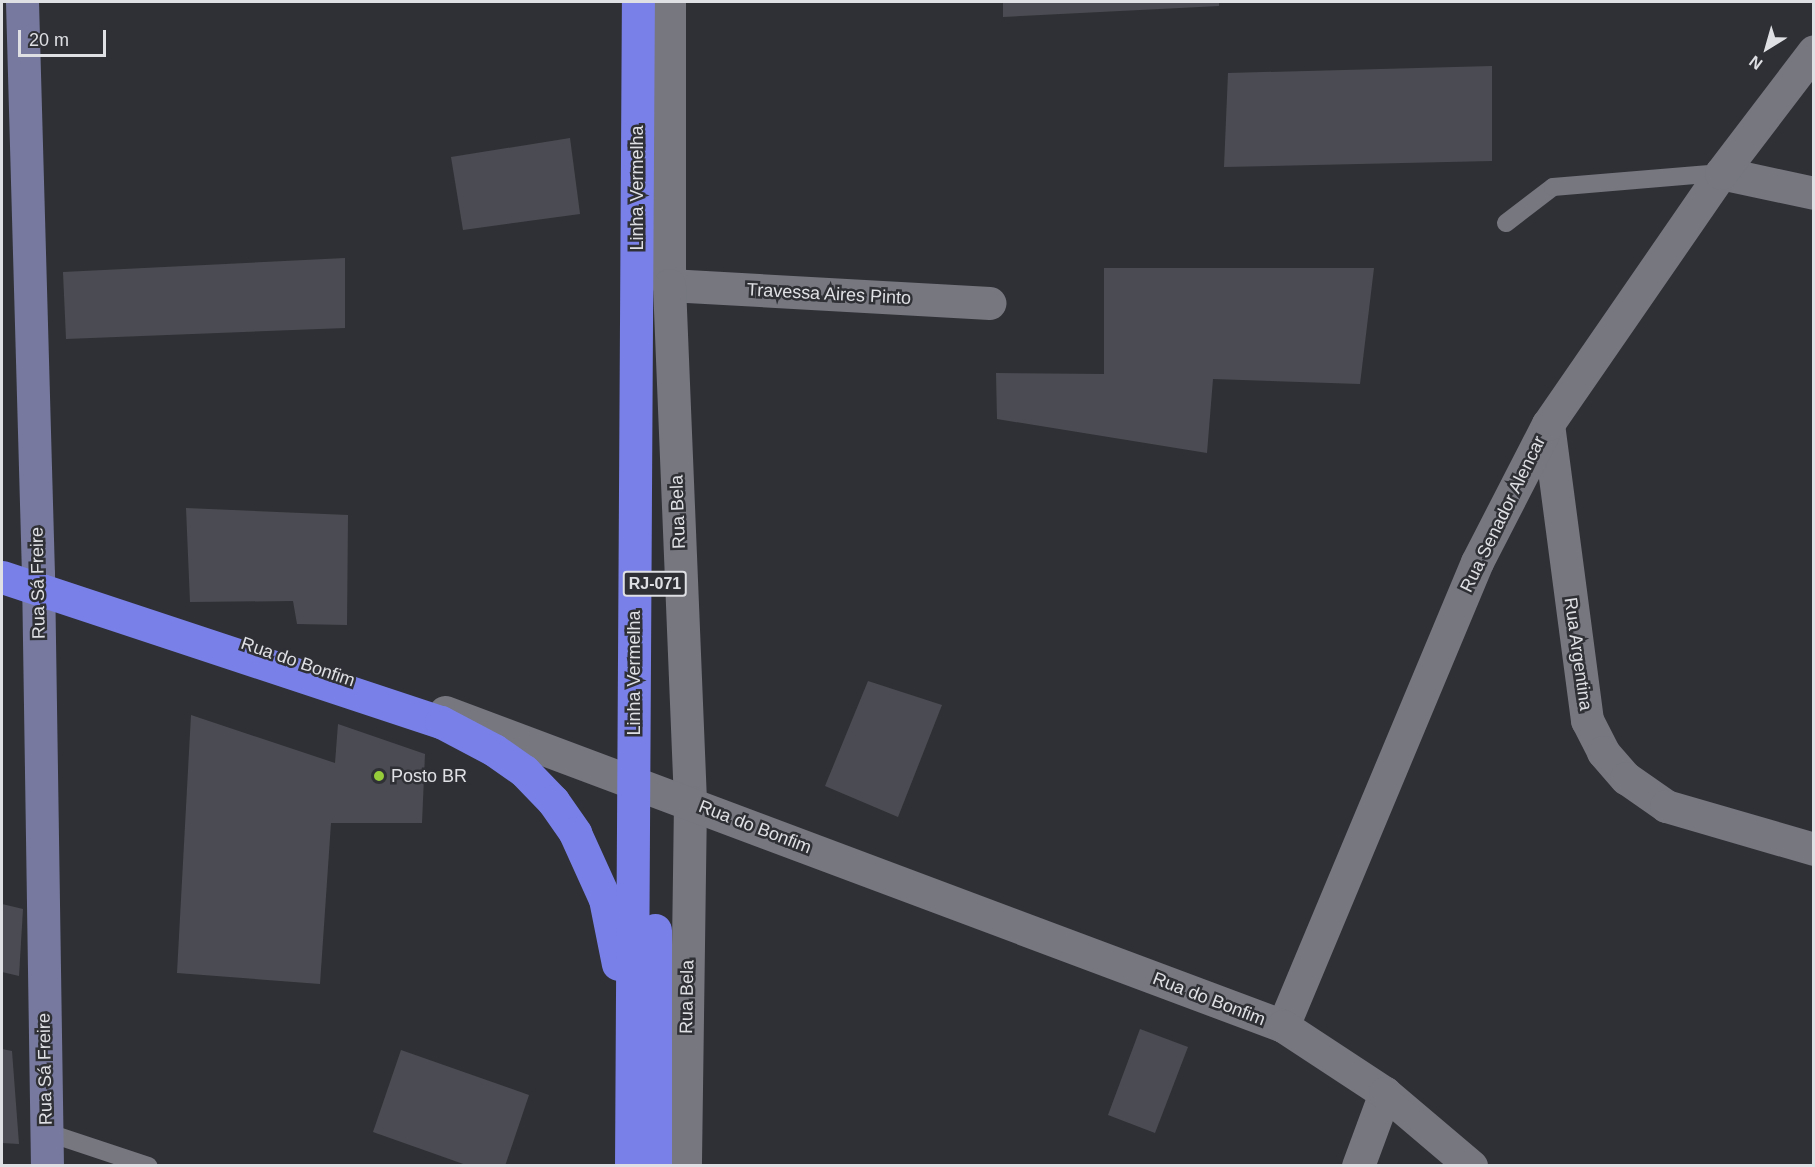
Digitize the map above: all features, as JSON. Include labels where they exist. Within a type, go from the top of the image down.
[{"type":"highway","name":"Linha Vermelha","points":[[631,1166],[638,2]]},
{"type":"highway","name":"Linha Vermelha","points":[[655,1166],[656,2]]},
{"type":"highway","points":[[2,577],[441,722],[472,736],[524,771],[553,801],[575,833],[605,899],[624,1004],[645,1166]]},
{"type":"main road","name":"Rua Sá Freire","points":[[22,2],[39,574],[47,1166]]},
{"type":"street","name":"Rua Bela","points":[[669,2],[669,285],[690,802],[685,1166]]},
{"type":"street","name":"Rua Senador Alencar","points":[[1282,1026],[1477,562],[1548,424],[1721,173],[1814,51]]},
{"type":"street","points":[[1721,173],[1814,193]]},
{"type":"street","name":"Travessa Aires Pinto","points":[[669,285],[989,303]]},
{"type":"street","name":"Rua Argentina","points":[[1548,424],[1587,720],[1603,752],[1626,778],[1666,806],[1814,849]]},
{"type":"street","name":"Rua do Bonfim","points":[[2,562],[441,711],[690,802],[1282,1026],[1385,1093],[1471,1166]]},
{"type":"street","points":[[1358,1166],[1385,1093]]},
{"type":"lane","points":[[1506,223],[1553,187],[1721,173]]},
{"type":"lane","points":[[46,1132],[148,1166]]},
{"type":"building","points":[[1003,2],[1219,2],[1219,6],[1003,17]]},
{"type":"building","points":[[1492,66],[1492,161],[1224,167],[1228,73]]},
{"type":"building","points":[[570,138],[580,214],[463,230],[451,157]]},
{"type":"building","points":[[345,258],[345,328],[66,339],[63,272]]},
{"type":"building","points":[[1104,268],[1374,268],[1360,384],[1213,379],[1207,453],[997,419],[996,373],[1104,374]]},
{"type":"building","points":[[186,508],[348,515],[347,625],[297,624],[293,601],[190,602]]},
{"type":"building","points":[[868,681],[942,705],[898,817],[825,786]]},
{"type":"building","points":[[191,715],[335,763],[338,724],[425,754],[422,823],[331,823],[320,984],[177,973]]},
{"type":"building","points":[[2,904],[23,909],[19,976],[2,972]]},
{"type":"building","points":[[1140,1029],[1188,1047],[1155,1133],[1108,1115]]},
{"type":"building","points":[[2,1049],[12,1051],[19,1144],[2,1143]]},
{"type":"building","points":[[401,1050],[529,1095],[505,1166],[469,1166],[373,1132]]},
{"type":"place","name":"Posto BR","points":[[379,776]]}]
